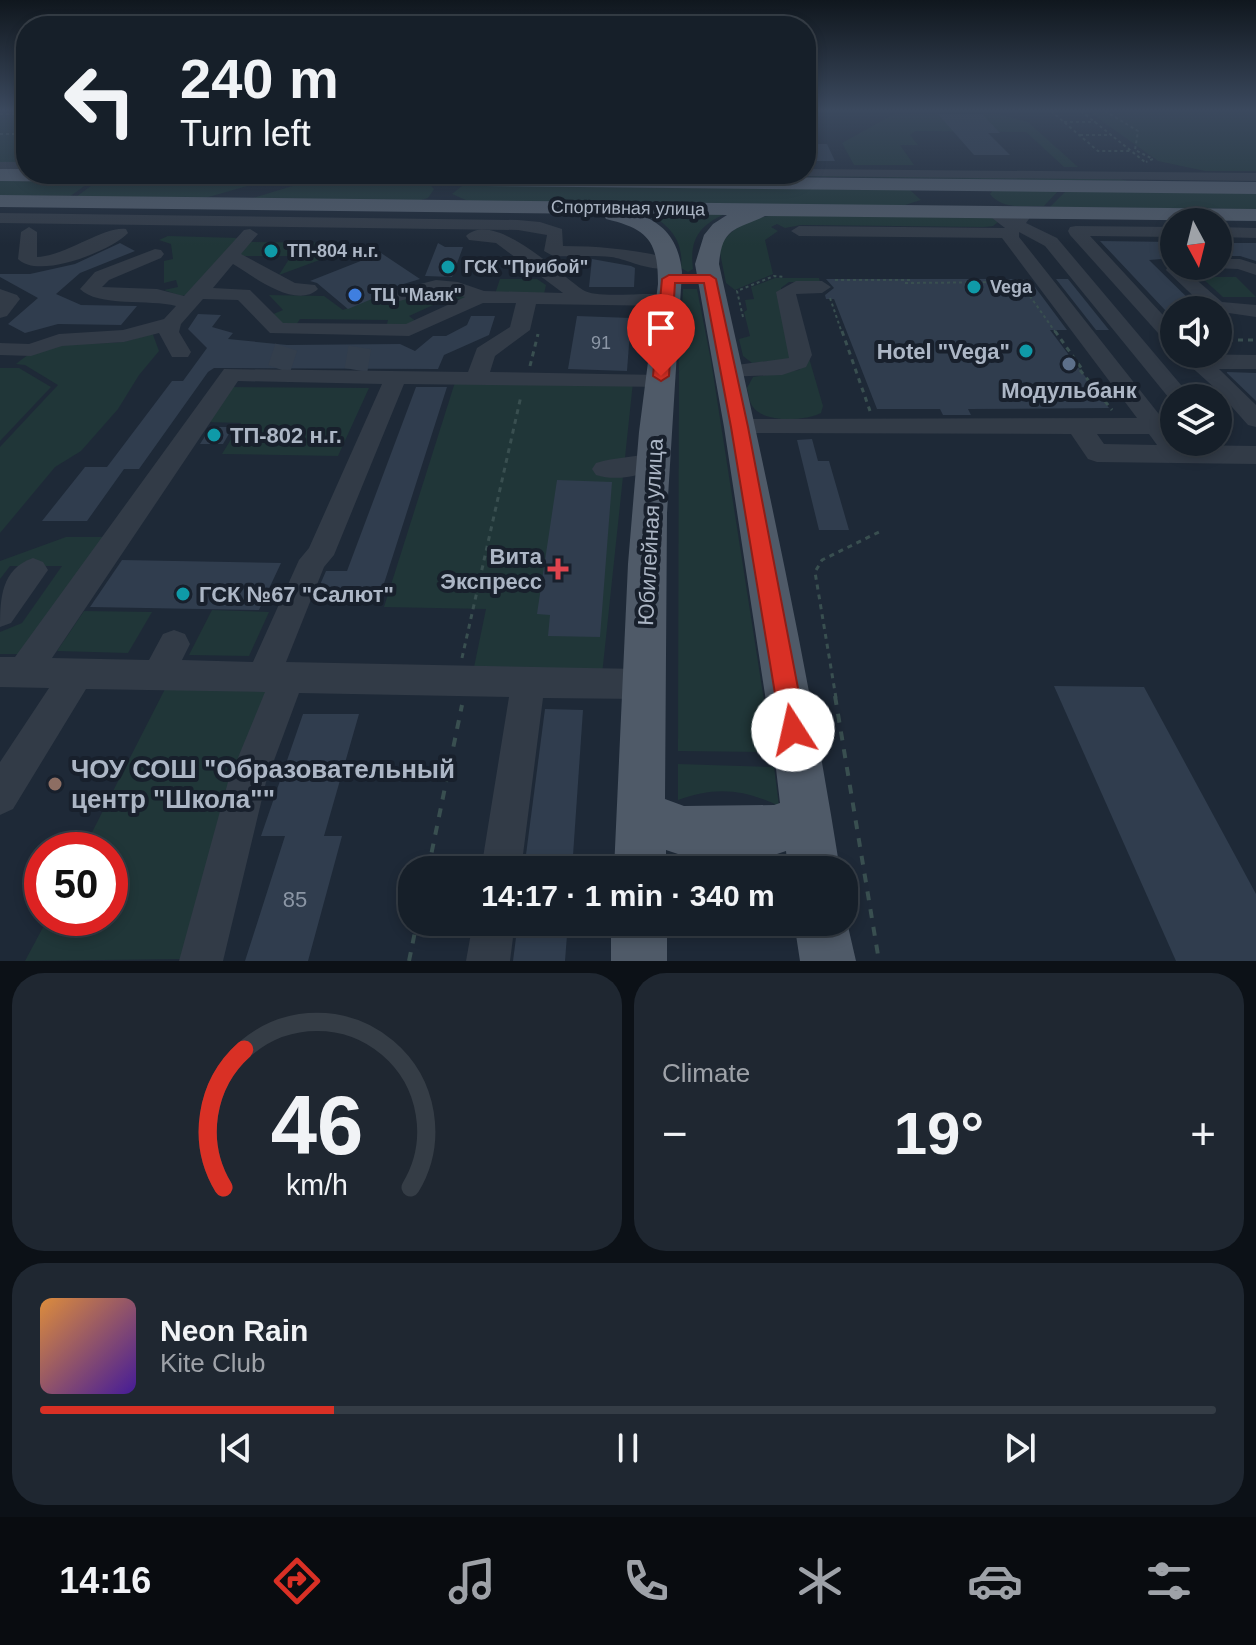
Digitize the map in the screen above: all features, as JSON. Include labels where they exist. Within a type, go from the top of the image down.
[{"type":"main road","name":"Спортивная улица","points":[[816,182],[995,186],[1132,181],[1256,188]]},
{"type":"main road","points":[[216,203],[285,184]]},
{"type":"main road","points":[[461,184],[446,193],[447,200],[465,206]]},
{"type":"main road","points":[[897,184],[917,188],[932,199],[922,208],[899,210]]},
{"type":"main road","points":[[995,186],[982,190],[983,198],[1020,222]]},
{"type":"main road","name":"Спортивная улица","points":[[0,201],[579,207],[792,220],[899,210],[981,211],[1020,222],[1160,219]]},
{"type":"main road","points":[[579,207],[628,217],[651,229],[663,241],[669,281],[710,279]]},
{"type":"main road","name":"Спортивная улица","points":[[1232,216],[1256,215]]},
{"type":"main road","points":[[792,220],[738,217],[717,230],[708,250],[710,279],[740,427],[812,856]]},
{"type":"main road","name":"Юбилейная улица","points":[[640,856],[641,684],[653,461],[669,281]]},
{"type":"main road","points":[[640,815],[684,831],[774,830],[806,819]]},
{"type":"main road","points":[[639,936],[639,961]]},
{"type":"main road","points":[[824,936],[828,961]]},
{"type":"street","points":[[816,173],[1019,172],[1132,181],[1256,177]]},
{"type":"street","points":[[0,218],[518,225],[552,229],[556,233],[553,251],[619,252],[669,281]]},
{"type":"street","points":[[792,220],[1020,222],[1076,231],[1160,232]]},
{"type":"street","points":[[1020,222],[1060,279]]},
{"type":"street","points":[[1020,222],[1051,242],[1169,384]]},
{"type":"street","points":[[1020,222],[1160,420]]},
{"type":"street","points":[[0,231],[500,238],[583,299]]},
{"type":"street","points":[[1076,231],[1160,324]]},
{"type":"street","points":[[29,232],[27,259],[38,263],[58,259],[120,233]]},
{"type":"street","points":[[1232,232],[1256,233]]},
{"type":"street","points":[[155,233],[156,274],[194,298],[243,294],[277,329],[291,338],[364,338],[409,330],[480,297],[583,299],[669,281]]},
{"type":"street","points":[[180,352],[169,332],[171,323],[250,234]]},
{"type":"street","points":[[231,256],[291,289],[308,289]]},
{"type":"street","points":[[1232,264],[1256,270]]},
{"type":"street","points":[[1186,280],[1211,304],[1224,310],[1253,314]]},
{"type":"street","points":[[392,297],[418,286],[463,287],[480,297]]},
{"type":"street","points":[[730,372],[782,368],[798,362],[801,355],[786,292],[796,287],[822,287]]},
{"type":"street","points":[[0,295],[10,299],[0,312]]},
{"type":"street","points":[[477,377],[485,353],[520,330],[537,298]]},
{"type":"street","points":[[0,349],[31,350],[59,340],[124,336],[171,323]]},
{"type":"street","points":[[1232,360],[1256,362]]},
{"type":"street","points":[[1204,368],[1225,385],[1256,419]]},
{"type":"street","points":[[12,672],[98,580],[232,374],[278,372],[660,382]]},
{"type":"street","points":[[201,961],[276,677],[313,560],[320,555],[396,377]]},
{"type":"street","points":[[1078,426],[1097,453],[1160,454]]},
{"type":"street","points":[[740,427],[1160,426]]},
{"type":"street","points":[[1232,455],[1256,455]]},
{"type":"street","points":[[605,469],[637,467],[653,461]]},
{"type":"street","points":[[0,614],[33,570]]},
{"type":"street","points":[[158,675],[174,644]]},
{"type":"street","points":[[12,672],[276,677],[448,672],[528,682],[641,684]]},
{"type":"street","points":[[0,796],[77,673]]},
{"type":"street","points":[[503,856],[528,682]]},
{"type":"street","points":[[488,961],[492,936]]},
{"type":"path","points":[[1138,156],[1146,162]]},
{"type":"path","points":[[1132,181],[1146,162],[1153,159],[1147,156]]},
{"type":"path","points":[[743,317],[737,291],[774,276],[787,277]]},
{"type":"path","points":[[969,278],[972,282]]},
{"type":"path","points":[[876,426],[825,286],[834,280],[1020,282],[1112,409]]},
{"type":"path","points":[[905,283],[911,280]]},
{"type":"path","points":[[431,856],[465,693],[448,672],[526,378],[537,298]]},
{"type":"path","points":[[1232,340],[1256,340]]},
{"type":"path","points":[[879,961],[815,572],[822,560],[881,531]]},
{"type":"path","points":[[409,961],[414,936]]},
{"type":"green space","points":[[0,156],[16,156],[16,163],[0,163]]},
{"type":"green space","points":[[849,156],[908,156],[914,165],[854,165]]},
{"type":"green space","points":[[1052,156],[1066,156],[1078,167],[1064,167]]},
{"type":"green space","points":[[1151,156],[1256,156],[1256,171],[1205,171],[1158,161]]},
{"type":"green space","points":[[816,174],[1115,177],[1127,181],[816,177]]},
{"type":"green space","points":[[0,179],[16,179],[16,184],[87,184],[69,197],[0,196]]},
{"type":"green space","points":[[94,184],[254,184],[205,198],[76,197]]},
{"type":"green space","points":[[299,184],[430,185],[434,189],[428,198],[418,201],[253,198]]},
{"type":"green space","points":[[463,185],[910,190],[921,200],[902,206],[468,201],[452,194]]},
{"type":"green space","points":[[1060,189],[1044,206],[1008,205],[990,194],[993,190]]},
{"type":"green space","points":[[1067,190],[1256,191],[1256,209],[1050,207]]},
{"type":"green space","points":[[641,211],[729,212],[711,221],[699,233],[693,248],[693,269],[688,272],[681,268],[680,248],[672,233],[659,220]]},
{"type":"green space","points":[[783,214],[991,217],[998,222],[984,227],[801,225],[785,228],[777,224],[771,227],[778,231],[765,240],[773,274],[735,290],[726,283],[719,248],[738,227],[763,217]]},
{"type":"green space","points":[[168,236],[240,238],[192,294],[181,296],[164,290],[178,287],[176,280],[164,283],[164,261],[173,259],[171,244],[159,240]]},
{"type":"green space","points":[[246,242],[348,243],[344,251],[279,275],[291,256],[235,256]]},
{"type":"green space","points":[[1236,277],[1256,297],[1232,297],[1222,296],[1204,280],[1232,280]]},
{"type":"green space","points":[[775,278],[819,278],[820,282],[789,282],[781,288],[793,359],[752,363],[743,356],[739,339],[750,336],[744,312],[747,310],[745,300],[754,299],[751,287]]},
{"type":"green space","points":[[500,279],[537,279],[546,285],[544,294],[495,294]]},
{"type":"green space","points":[[442,288],[474,296],[462,301],[453,296],[409,316],[418,323],[386,327],[388,320],[300,319],[296,325],[280,325],[271,315],[283,310],[269,295],[324,296],[343,310],[370,299],[438,298]]},
{"type":"green space","points":[[683,289],[697,289],[711,361],[772,752],[678,751],[679,361]]},
{"type":"green space","points":[[152,332],[159,351],[139,375],[118,409],[81,451],[55,467],[0,533],[0,447],[58,385],[25,365],[16,364],[54,345],[121,342]]},
{"type":"green space","points":[[809,358],[823,406],[821,413],[786,419],[766,416],[753,407],[747,388],[753,377],[799,370]]},
{"type":"green space","points":[[0,368],[19,368],[51,387],[0,441]]},
{"type":"green space","points":[[456,379],[633,382],[602,675],[473,672],[486,609],[384,607]]},
{"type":"green space","points":[[228,387],[369,388],[338,456],[222,454],[241,423],[204,422]]},
{"type":"green space","points":[[66,537],[103,537],[19,654],[0,654],[0,632],[22,623],[62,566],[10,566],[0,579],[0,561]]},
{"type":"green space","points":[[212,610],[269,612],[249,656],[189,655]]},
{"type":"green space","points":[[84,611],[152,612],[128,653],[57,651]]},
{"type":"green space","points":[[165,689],[267,690],[185,959],[25,961],[38,936],[128,936],[128,832],[92,832]]},
{"type":"green space","points":[[678,764],[774,767],[779,806],[729,791],[678,800]]},
{"type":"building","points":[[816,156],[833,156],[835,161],[816,161]]},
{"type":"building","points":[[1100,241],[1160,242],[1160,259],[1149,260],[1160,271],[1160,280],[1169,280],[1186,296],[1160,296],[1160,305]]},
{"type":"building","points":[[120,243],[135,251],[80,273],[56,294],[81,305],[137,306],[121,325],[58,324],[25,333],[8,324],[38,298],[0,277],[0,274],[30,274],[75,264]]},
{"type":"building","name":"ГСК \"Прибой\"","points":[[438,243],[445,247],[463,247],[452,277],[425,276]]},
{"type":"building","points":[[1232,243],[1256,243],[1256,261],[1232,256]]},
{"type":"building","name":"ТЦ \"Маяк\"","points":[[381,253],[420,279],[384,290],[379,296],[348,309],[317,283],[310,281]]},
{"type":"building","points":[[592,259],[635,268],[634,287],[589,287]]},
{"type":"building","points":[[826,279],[1029,279],[1067,330],[1050,330],[1109,408],[968,409],[971,415],[943,415],[940,409],[877,409],[834,299],[826,299],[825,295],[834,288]]},
{"type":"building","points":[[1056,279],[1068,279],[1109,330],[1096,330]]},
{"type":"building","points":[[198,314],[221,315],[212,327],[233,333],[228,339],[287,345],[400,344],[415,351],[433,336],[446,336],[467,325],[471,316],[495,316],[489,335],[444,355],[438,369],[214,368],[208,372],[139,469],[124,469],[87,521],[42,521],[85,467],[107,467],[172,381],[183,381],[207,348],[188,329]]},
{"type":"building","points":[[577,316],[631,318],[627,371],[568,369]]},
{"type":"building","points":[[1227,373],[1256,373],[1256,401]]},
{"type":"building","points":[[416,387],[447,387],[380,596],[316,594],[326,571],[347,571]]},
{"type":"building","name":"ТП-802 н.г.","points":[[211,427],[233,427],[223,444],[200,444]]},
{"type":"building","points":[[812,439],[818,461],[829,461],[849,530],[819,530],[797,440]]},
{"type":"building","points":[[557,480],[612,482],[600,637],[548,636],[550,615],[537,614]]},
{"type":"building","name":"ГСК №67 \"Салют\"","points":[[122,560],[281,563],[259,610],[90,607]]},
{"type":"building","points":[[1054,686],[1144,687],[1256,894],[1256,961],[1176,961]]},
{"type":"building","points":[[545,709],[583,710],[573,856],[526,856]]},
{"type":"building","points":[[303,714],[359,714],[324,836],[342,836],[308,961],[245,961],[285,836],[261,836]]},
{"type":"building","points":[[516,936],[567,936],[565,961],[513,961]]},
{"type":"tunnel","points":[[279,369],[287,345]]},
{"type":"tunnel","points":[[356,370],[360,346]]},
{"type":"place","name":"ТП-804 н.г.","points":[[271,251]]},
{"type":"place","name":"ГСК \"Прибой\"","points":[[448,267]]},
{"type":"place","name":"Vega","points":[[974,287]]},
{"type":"place","name":"ТЦ \"Маяк\"","points":[[355,295]]},
{"type":"place","name":"Hotel \"Vega\"","points":[[1026,351]]},
{"type":"place","name":"Модульбанк","points":[[1069,364]]},
{"type":"place","name":"ТП-802 н.г.","points":[[214,435]]},
{"type":"place","name":"Вита Экспресс","points":[[558,569]]},
{"type":"place","name":"ГСК №67 \"Салют\"","points":[[183,594]]},
{"type":"place","name":"ЧОУ СОШ \"Образовательный центр \"Школа\"\"","points":[[55,784]]},
{"type":"route","points":[[661,376],[669,279],[710,279],[730,372],[793,730]]}]
